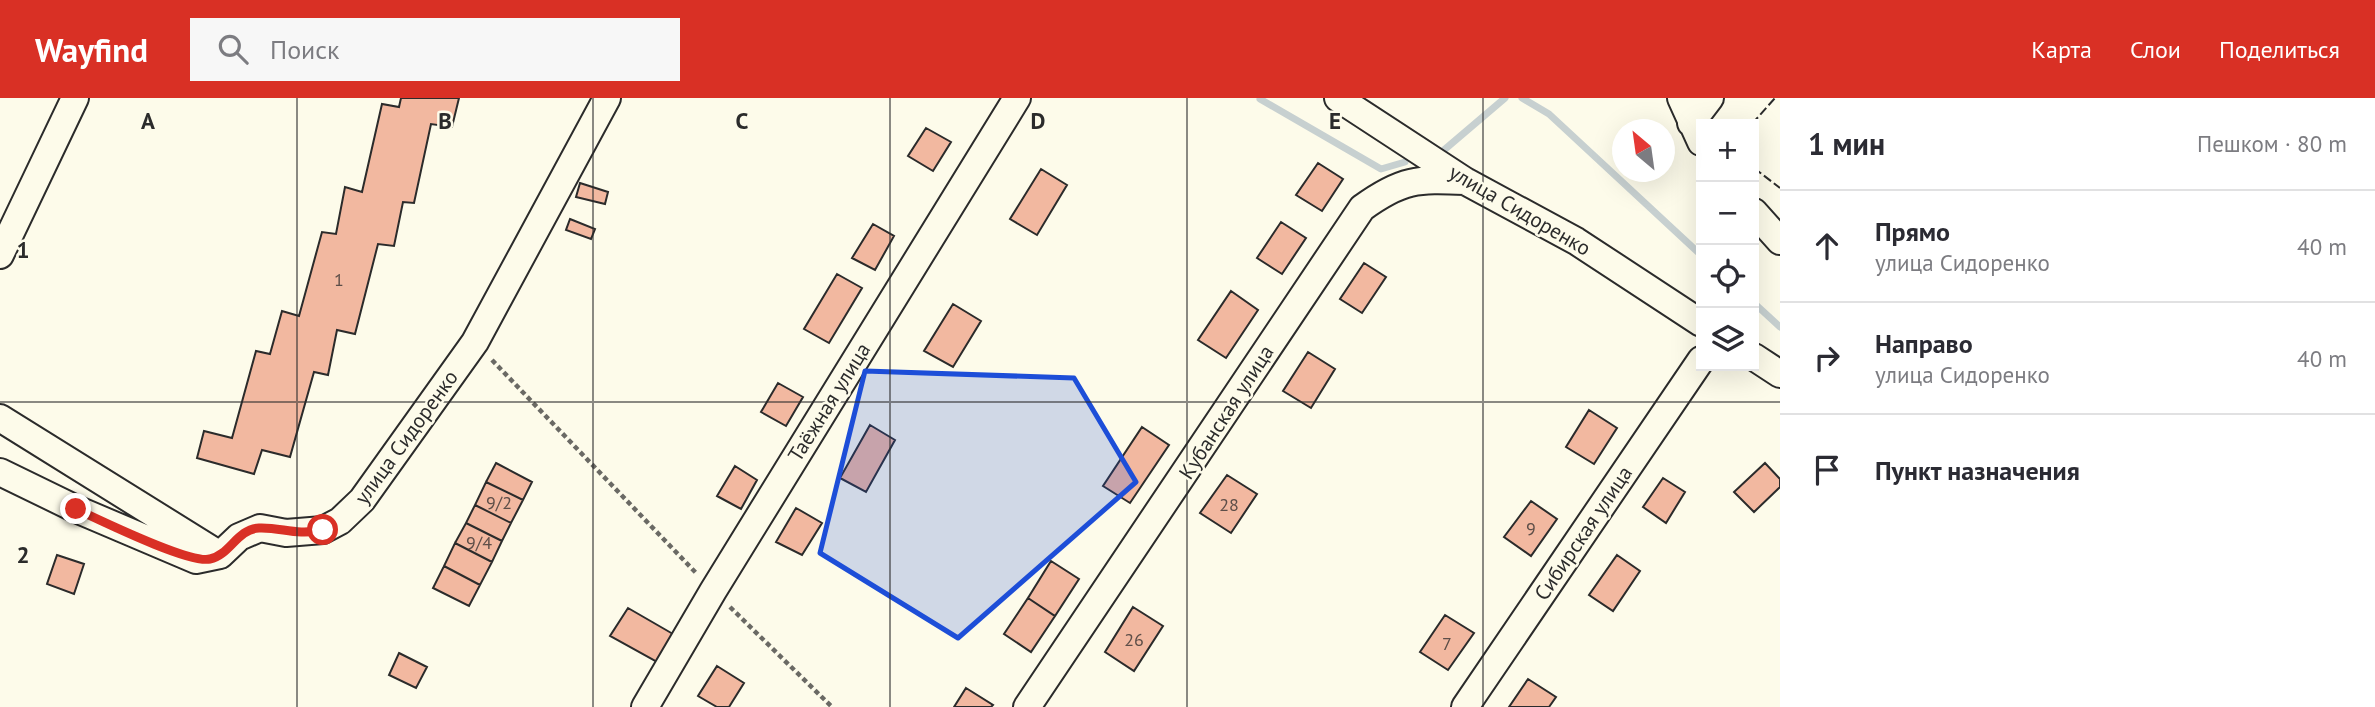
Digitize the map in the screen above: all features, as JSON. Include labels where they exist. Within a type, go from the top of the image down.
[{"type":"street","points":[[0,255],[75,98]]},
{"type":"street","name":"улица Сидоренко","points":[[220,555],[249,531],[260,528],[307,534],[323,530],[340,521],[362,500],[475,342],[607,98]]},
{"type":"street","name":"Таёжная улица","points":[[645,707],[713,591],[1017,98]]},
{"type":"street","name":"улица Сидоренко","points":[[1338,98],[1465,181],[1576,241],[1696,320]]},
{"type":"street","points":[[1681,98],[1696,132]]},
{"type":"street","points":[[1701,119],[1710,98]]},
{"type":"street","name":"Кубанская улица","points":[[1027,707],[1362,208],[1388,189],[1420,179],[1465,181]]},
{"type":"street","points":[[1759,218],[1780,241]]},
{"type":"street","points":[[1759,360],[1780,374]]},
{"type":"street","name":"Сибирская улица","points":[[1465,707],[1696,367]]},
{"type":"street","points":[[0,418],[220,555]]},
{"type":"street","points":[[0,472],[76,509],[196,560],[220,555]]},
{"type":"path","points":[[475,342],[713,591],[832,707]]},
{"type":"highlighted area","points":[[865,371],[1074,378],[1136,482],[958,638],[820,553]]},
{"type":"building","points":[[401,98],[459,98],[452,127],[431,124],[414,203],[403,202],[394,246],[378,244],[355,334],[337,330],[328,375],[314,372],[290,457],[262,450],[254,474],[197,458],[204,431],[232,438],[256,351],[270,354],[282,311],[299,316],[322,232],[336,234],[345,187],[362,192],[382,104],[399,107]]},
{"type":"building","points":[[926,128],[951,142],[933,171],[908,156]]},
{"type":"building","points":[[1318,163],[1343,179],[1322,211],[1296,195]]},
{"type":"building","points":[[1041,169],[1067,185],[1037,235],[1010,219]]},
{"type":"building","points":[[580,183],[608,192],[605,204],[576,197]]},
{"type":"building","points":[[570,219],[595,229],[591,239],[566,230]]},
{"type":"building","points":[[1281,222],[1306,238],[1282,274],[1257,258]]},
{"type":"building","points":[[873,224],[894,236],[875,270],[852,258]]},
{"type":"building","points":[[1364,263],[1386,277],[1362,313],[1340,299]]},
{"type":"building","points":[[837,274],[862,288],[829,343],[804,329]]},
{"type":"building","points":[[1231,291],[1258,310],[1226,358],[1198,340]]},
{"type":"building","points":[[953,304],[981,321],[953,367],[924,351]]},
{"type":"building","points":[[1308,352],[1335,369],[1311,408],[1283,391]]},
{"type":"building","points":[[778,383],[803,397],[786,426],[761,412]]},
{"type":"building","points":[[1589,410],[1617,428],[1594,464],[1566,447]]},
{"type":"building","points":[[870,425],[895,440],[866,492],[840,478]]},
{"type":"building","points":[[1142,427],[1169,445],[1130,503],[1103,486]]},
{"type":"building","points":[[496,463],[532,482],[523,500],[486,482]]},
{"type":"building","points":[[1765,463],[1780,479],[1780,487],[1754,512],[1734,492]]},
{"type":"building","points":[[735,466],[757,480],[741,509],[717,496]]},
{"type":"building","points":[[1227,475],[1257,494],[1231,533],[1200,513]]},
{"type":"building","points":[[1663,478],[1685,492],[1666,523],[1643,507]]},
{"type":"building","points":[[486,482],[523,500],[511,523],[475,505]]},
{"type":"building","points":[[1531,501],[1557,519],[1531,556],[1504,537]]},
{"type":"building","points":[[475,505],[511,523],[502,541],[466,523]]},
{"type":"building","points":[[796,508],[822,523],[802,555],[776,542]]},
{"type":"building","points":[[466,523],[502,541],[492,562],[455,543]]},
{"type":"building","points":[[455,543],[492,562],[480,585],[444,566]]},
{"type":"building","points":[[57,555],[84,564],[74,594],[47,584]]},
{"type":"building","points":[[1617,555],[1640,571],[1613,611],[1589,595]]},
{"type":"building","points":[[1051,561],[1079,579],[1055,616],[1028,598]]},
{"type":"building","points":[[444,566],[480,585],[469,606],[433,588]]},
{"type":"building","points":[[1028,598],[1055,616],[1031,652],[1004,634]]},
{"type":"building","points":[[1133,607],[1163,626],[1134,671],[1105,652]]},
{"type":"building","points":[[628,608],[673,634],[657,662],[610,636]]},
{"type":"building","points":[[1445,615],[1474,633],[1448,670],[1420,652]]},
{"type":"building","points":[[399,653],[427,667],[416,688],[389,675]]},
{"type":"building","points":[[717,666],[744,683],[729,707],[717,707],[698,696]]},
{"type":"building","points":[[1528,679],[1556,697],[1549,707],[1509,707]]},
{"type":"building","points":[[966,688],[993,705],[954,707]]},
{"type":"waterway","points":[[1444,150],[1505,98]]},
{"type":"waterway","points":[[1522,98],[1549,114],[1696,250]]},
{"type":"waterway","points":[[1260,99],[1381,169],[1405,162]]},
{"type":"waterway","points":[[1759,308],[1780,327]]},
{"type":"fence","points":[[1756,119],[1775,98]]},
{"type":"fence","points":[[1759,172],[1780,188]]},
{"type":"route","points":[[76,509],[196,560],[220,555],[239,537],[260,528],[307,534],[323,530]]}]
